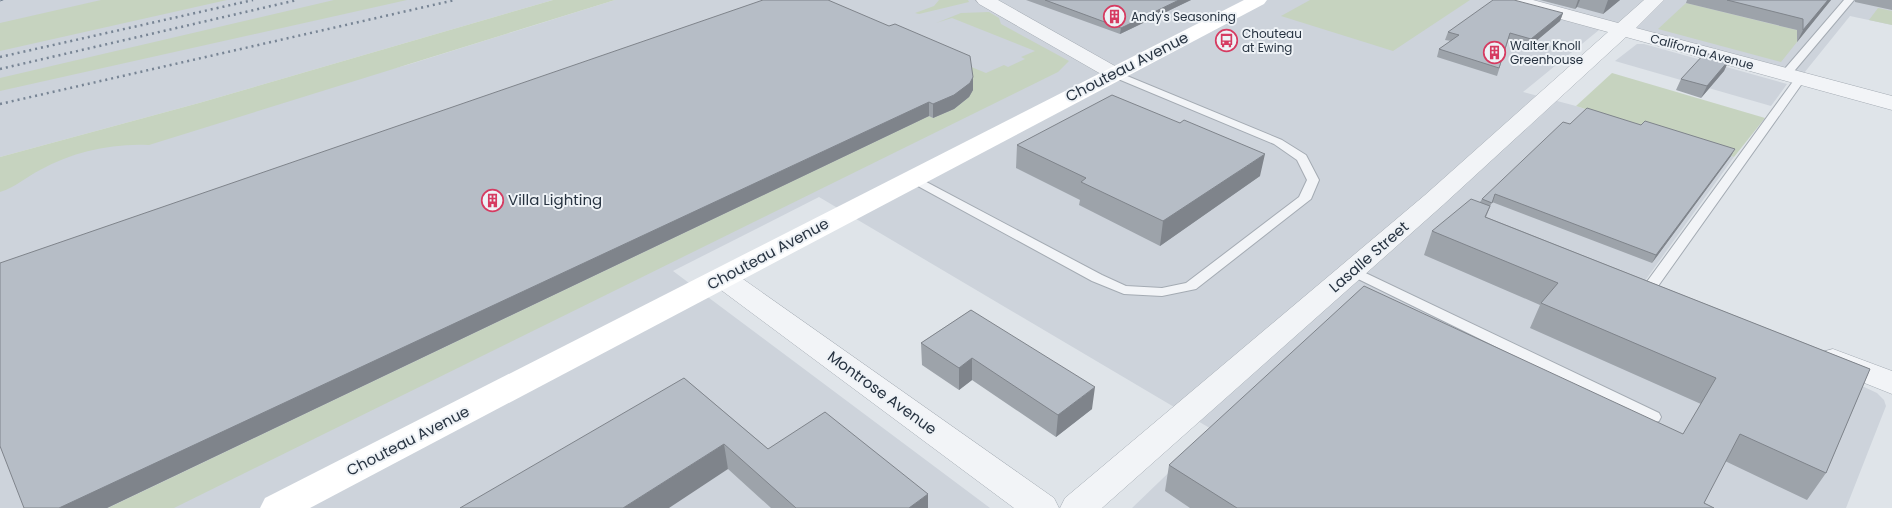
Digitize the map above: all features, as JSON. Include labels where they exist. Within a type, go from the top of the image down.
[{"type":"main road","name":"Chouteau Avenue","points":[[278,508],[1258,0]]},
{"type":"street","points":[[985,0],[1116,74]]},
{"type":"street","name":"California Avenue","points":[[1512,0],[1892,103]]},
{"type":"street","name":"Lasalle Street","points":[[1078,508],[1353,270],[1447,205],[1620,30],[1655,0]]},
{"type":"street","points":[[1624,276],[1678,297]]},
{"type":"street","name":"Montrose Avenue","points":[[723,278],[1041,508]]},
{"type":"street","points":[[1812,351],[1892,383]]},
{"type":"lane","points":[[1651,286],[1793,76],[1849,0]]},
{"type":"lane","points":[[912,179],[1097,278],[1124,290],[1162,292],[1191,286],[1305,200],[1313,180],[1302,158],[1278,142],[1116,74]]},
{"type":"lane","points":[[1353,270],[1653,417]]},
{"type":"shaded area","points":[[0,0],[553,0],[199,103],[0,157]]},
{"type":"shaded area","points":[[615,0],[1892,0],[1892,25],[1850,16],[1804,73],[1610,21],[1523,92],[1576,106],[1734,157],[1634,296],[1862,386],[1877,393],[1884,400],[1886,406],[1846,508],[1132,508],[1213,430],[819,197],[673,271],[990,508],[0,508],[0,168],[407,65]]},
{"type":"shaded area","points":[[1637,44],[1644,44],[1787,84],[1771,106],[1615,61]]},
{"type":"green space","points":[[101,0],[227,0],[0,51],[0,23]]},
{"type":"green space","points":[[334,0],[407,0],[0,91],[0,78]]},
{"type":"green space","points":[[553,0],[615,0],[149,145],[107,147],[65,158],[0,192],[0,157],[199,103]]},
{"type":"green space","points":[[939,0],[968,0],[969,2],[919,14],[915,13],[934,6]]},
{"type":"green space","points":[[1310,0],[1470,0],[1393,51],[1281,16]]},
{"type":"green space","points":[[1686,3],[1805,32],[1781,62],[1658,29]]},
{"type":"green space","points":[[1878,8],[1892,11],[1892,25],[1869,20]]},
{"type":"green space","points":[[989,12],[999,18],[1001,24],[1069,61],[1058,72],[174,508],[108,508],[929,116],[933,118],[954,109],[969,97],[964,64],[986,73],[1004,65],[1008,67],[1025,59],[1021,57],[1035,51],[952,18],[936,23],[961,13]]},
{"type":"green space","points":[[1612,73],[1765,118],[1734,157],[1576,106]]},
{"type":"building","name":"Villa Lighting","points":[[763,0],[828,0],[889,26],[895,24],[970,56],[973,77],[970,83],[954,95],[933,104],[929,102],[59,508],[24,508],[0,446],[0,263]]},
{"type":"building","name":"Andy's Seasoning","points":[[1045,0],[1179,0],[1121,28]]},
{"type":"building","points":[[1493,0],[1514,0],[1563,13],[1531,39],[1510,33],[1499,68],[1439,49],[1459,35],[1448,32]]},
{"type":"building","points":[[1727,0],[1828,0],[1803,30],[1803,19]]},
{"type":"building","points":[[1705,53],[1729,60],[1707,86],[1681,79]]},
{"type":"building","points":[[1112,95],[1180,123],[1184,120],[1265,154],[1163,221],[1081,182],[1086,178],[1017,145]]},
{"type":"building","points":[[1587,108],[1641,125],[1645,121],[1735,149],[1656,255],[1495,194],[1492,203],[1482,199],[1563,122],[1570,124]]},
{"type":"building","points":[[1471,199],[1490,206],[1485,217],[1870,369],[1826,473],[1740,434],[1704,503],[1714,508],[1237,508],[1169,465],[1364,286],[1683,434],[1716,378],[1541,303],[1558,283],[1432,231]]},
{"type":"building","points":[[971,310],[1095,387],[1058,415],[972,358],[959,368],[921,343]]},
{"type":"building","points":[[684,378],[768,449],[825,412],[928,494],[909,508],[796,508],[724,444],[623,508],[460,508]]},
{"type":"railway","points":[[0,57],[253,0]]},
{"type":"railway","points":[[0,69],[297,0]]},
{"type":"railway","points":[[0,104],[455,0]]},
{"type":"place","name":"Andy's Seasoning","points":[[1115,17]]},
{"type":"place","name":"Chouteau at Ewing","points":[[1226,41]]},
{"type":"place","name":"Walter Knoll Greenhouse","points":[[1494,53]]},
{"type":"place","name":"Villa Lighting","points":[[492,200]]}]
